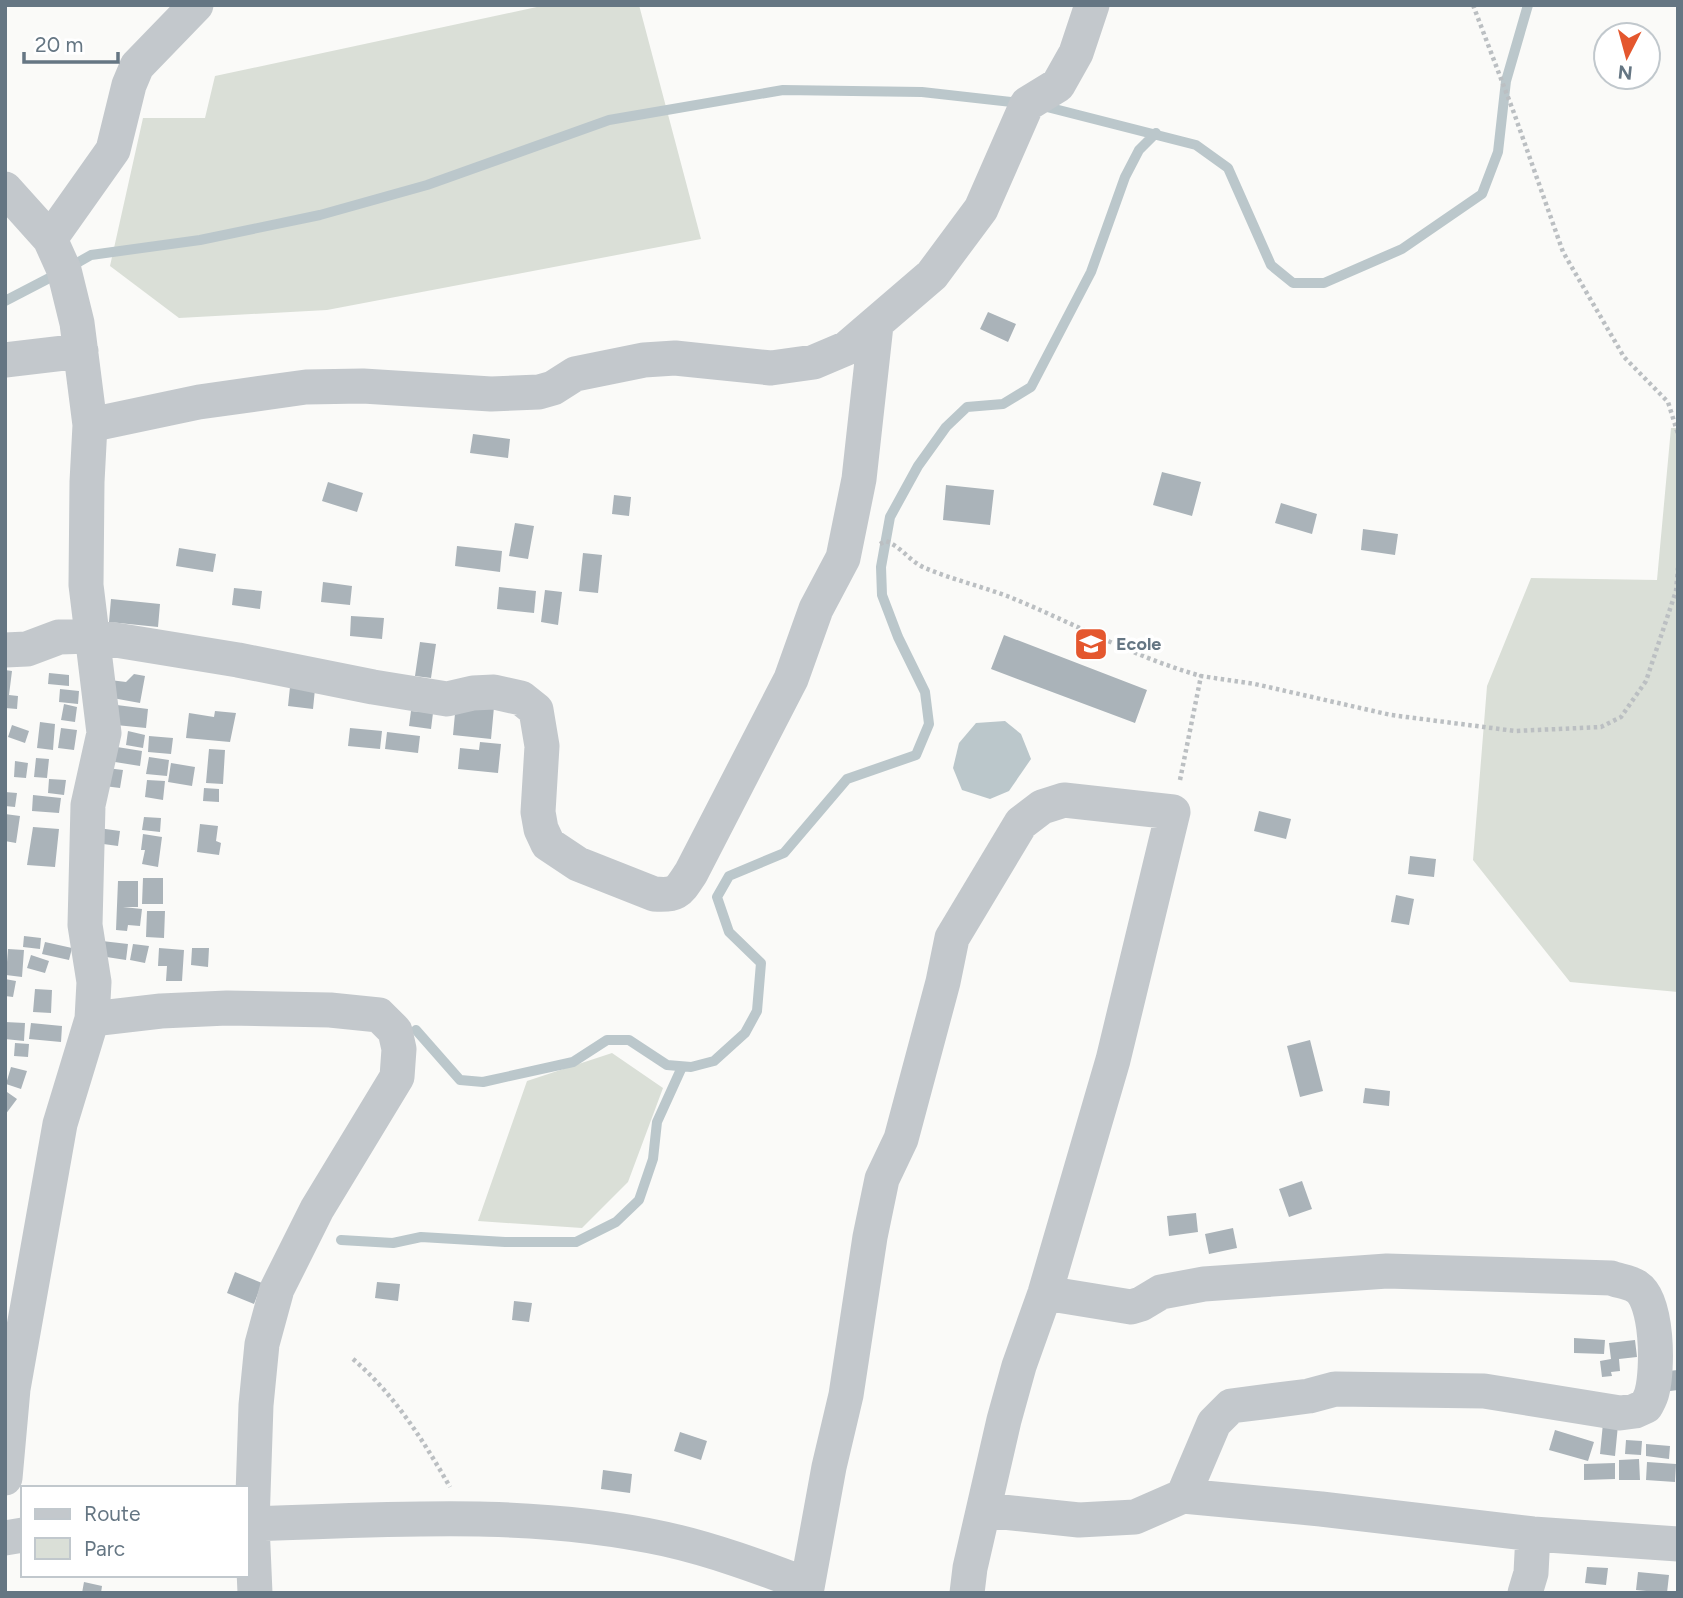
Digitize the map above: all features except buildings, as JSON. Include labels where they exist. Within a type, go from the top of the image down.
[{"type":"street","points":[[50,239],[113,150],[129,85],[137,66],[196,5]]},
{"type":"street","points":[[90,425],[199,402],[306,387],[363,386],[491,394],[521,393],[539,392],[553,387],[575,373],[644,360],[675,358],[772,368],[814,362],[847,348],[932,275],[981,209],[1027,104],[1058,85],[1076,53],[1092,5]]},
{"type":"street","points":[[5,189],[50,239],[64,270],[77,323],[90,425],[86,585],[104,733],[88,805],[85,925],[94,982],[92,1019],[60,1124],[13,1389],[5,1478]]},
{"type":"street","points":[[5,650],[27,649],[59,637],[91,636],[447,699],[473,693],[494,692],[521,698],[536,710],[542,746],[538,812],[541,829],[548,844],[578,864],[654,894],[678,892],[691,873],[791,679],[816,609],[843,558],[859,479],[876,324]]},
{"type":"street","points":[[5,360],[81,351]]},
{"type":"street","points":[[249,1524],[430,1518],[527,1520],[664,1539],[728,1555],[806,1589],[829,1466],[846,1395],[870,1237],[882,1179],[901,1139],[952,938],[1021,823],[1042,807],[1065,800],[1174,812],[1113,1060],[1045,1293],[1019,1366],[1004,1420],[970,1568],[967,1593]]},
{"type":"street","points":[[92,1019],[214,1008],[331,1010],[379,1015],[395,1031],[399,1049],[397,1077],[317,1209],[277,1289],[262,1344],[249,1524],[256,1593]]},
{"type":"street","points":[[1045,1293],[1131,1307],[1142,1304],[1161,1292],[1204,1284],[1387,1271],[1611,1279],[1637,1287],[1646,1298],[1653,1330],[1655,1362],[1652,1393],[1646,1406],[1620,1413],[1484,1391],[1335,1389],[1309,1396],[1231,1406],[1214,1423],[1184,1496]]},
{"type":"street","points":[[984,1510],[1079,1520],[1135,1517],[1184,1496],[1533,1534],[1678,1544]]},
{"type":"street","points":[[1525,1593],[1531,1573],[1533,1534]]},
{"type":"path","points":[[1473,5],[1563,252],[1624,357],[1668,401],[1678,434]]},
{"type":"path","points":[[843,558],[859,560],[887,541],[900,547],[908,559],[923,568],[1006,596],[1164,666],[1391,715],[1515,731],[1601,727],[1621,717],[1646,681],[1676,591],[1678,568]]},
{"type":"path","points":[[1174,812],[1201,676]]},
{"type":"path","points":[[353,1359],[387,1392],[409,1422],[449,1486],[465,1519]]},
{"type":"green space","points":[[546,5],[639,5],[701,239],[327,310],[179,318],[110,266],[143,118],[205,118],[215,76]]},
{"type":"green space","points":[[1671,428],[1678,428],[1678,992],[1570,982],[1473,860],[1487,686],[1531,578],[1657,580]]},
{"type":"green space","points":[[612,1053],[663,1088],[628,1182],[582,1228],[478,1221],[527,1081]]},
{"type":"shaded area","points":[[1005,721],[1021,734],[1031,759],[1009,791],[990,799],[962,790],[953,768],[959,743],[976,723]]},
{"type":"waterway","points":[[1043,106],[1196,145],[1228,168],[1271,265],[1293,283],[1324,283],[1402,249],[1482,194],[1498,152],[1506,81],[1528,5]]},
{"type":"waterway","points":[[70,267],[91,255],[200,240],[320,215],[427,185],[609,120],[783,90],[922,92],[1021,103]]},
{"type":"waterway","points":[[416,1030],[460,1080],[483,1082],[573,1062],[607,1040],[629,1040],[667,1065],[691,1067],[714,1061],[745,1033],[757,1011],[761,963],[729,932],[717,897],[729,876],[784,853],[847,779],[916,755],[929,724],[925,692],[898,637],[882,595],[881,567],[890,517],[918,466],[946,427],[967,407],[1003,404],[1031,387],[1091,272],[1125,177],[1139,150],[1156,133]]},
{"type":"waterway","points":[[5,301],[57,274]]},
{"type":"waterway","points":[[341,1240],[393,1243],[421,1237],[505,1242],[576,1242],[616,1222],[639,1200],[653,1159],[657,1122],[682,1067]]},
{"type":"place","name":"Ecole","points":[[1091,644]]}]
